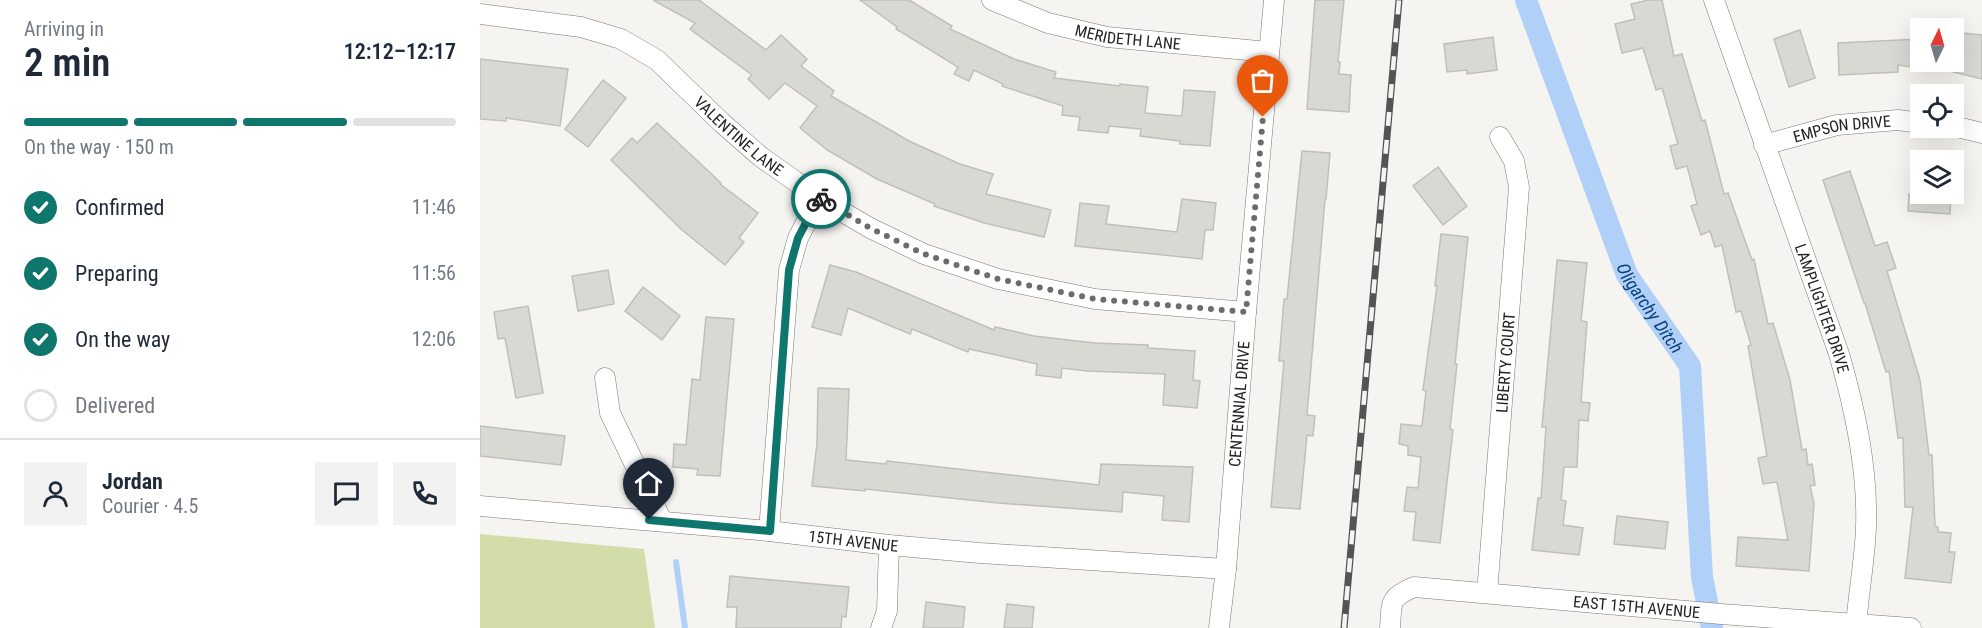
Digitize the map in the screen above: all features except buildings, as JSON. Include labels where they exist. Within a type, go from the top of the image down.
[{"type":"street","name":"MERIDETH LANE","points":[[992,0],[1048,23],[1107,37],[1269,52]]},
{"type":"street","name":"CENTENNIAL DRIVE","points":[[1219,628],[1226,569],[1274,0]]},
{"type":"street","name":"LAMPLIGHTER DRIVE","points":[[1714,0],[1849,387],[1862,456],[1866,527],[1856,626]]},
{"type":"street","name":"VALENTINE LANE","points":[[480,14],[581,27],[621,39],[657,60],[761,157],[819,198],[870,228],[924,254],[998,279],[1095,299],[1246,312]]},
{"type":"street","name":"EMPSON DRIVE","points":[[1764,145],[1838,125],[1898,120],[1910,122]]},
{"type":"street","points":[[1964,129],[1982,133]]},
{"type":"street","name":"LIBERTY COURT","points":[[1487,593],[1519,187],[1514,161],[1500,137]]},
{"type":"street","points":[[770,531],[789,270],[798,238],[819,198]]},
{"type":"street","points":[[605,378],[610,413],[662,521]]},
{"type":"street","name":"15TH AVENUE","points":[[480,506],[770,531],[889,545],[1068,560],[1226,569]]},
{"type":"street","points":[[881,628],[887,611],[889,545]]},
{"type":"street","name":"EAST 15TH AVENUE","points":[[1390,628],[1392,602],[1399,593],[1414,587],[1856,626],[1911,628]]},
{"type":"green space","points":[[480,534],[644,549],[655,628],[480,628]]},
{"type":"waterway","name":"Oligarchy Ditch","points":[[1526,0],[1627,275],[1690,366],[1702,577],[1712,628]]},
{"type":"waterway","points":[[676,562],[685,628]]},
{"type":"railway","points":[[1344,628],[1399,0]]},
{"type":"way so far","points":[[821,199],[870,228],[924,254],[998,279],[1095,299],[1246,312],[1263,117]]},
{"type":"route","points":[[649,520],[770,531],[789,270],[798,238],[819,198],[821,199]]}]
